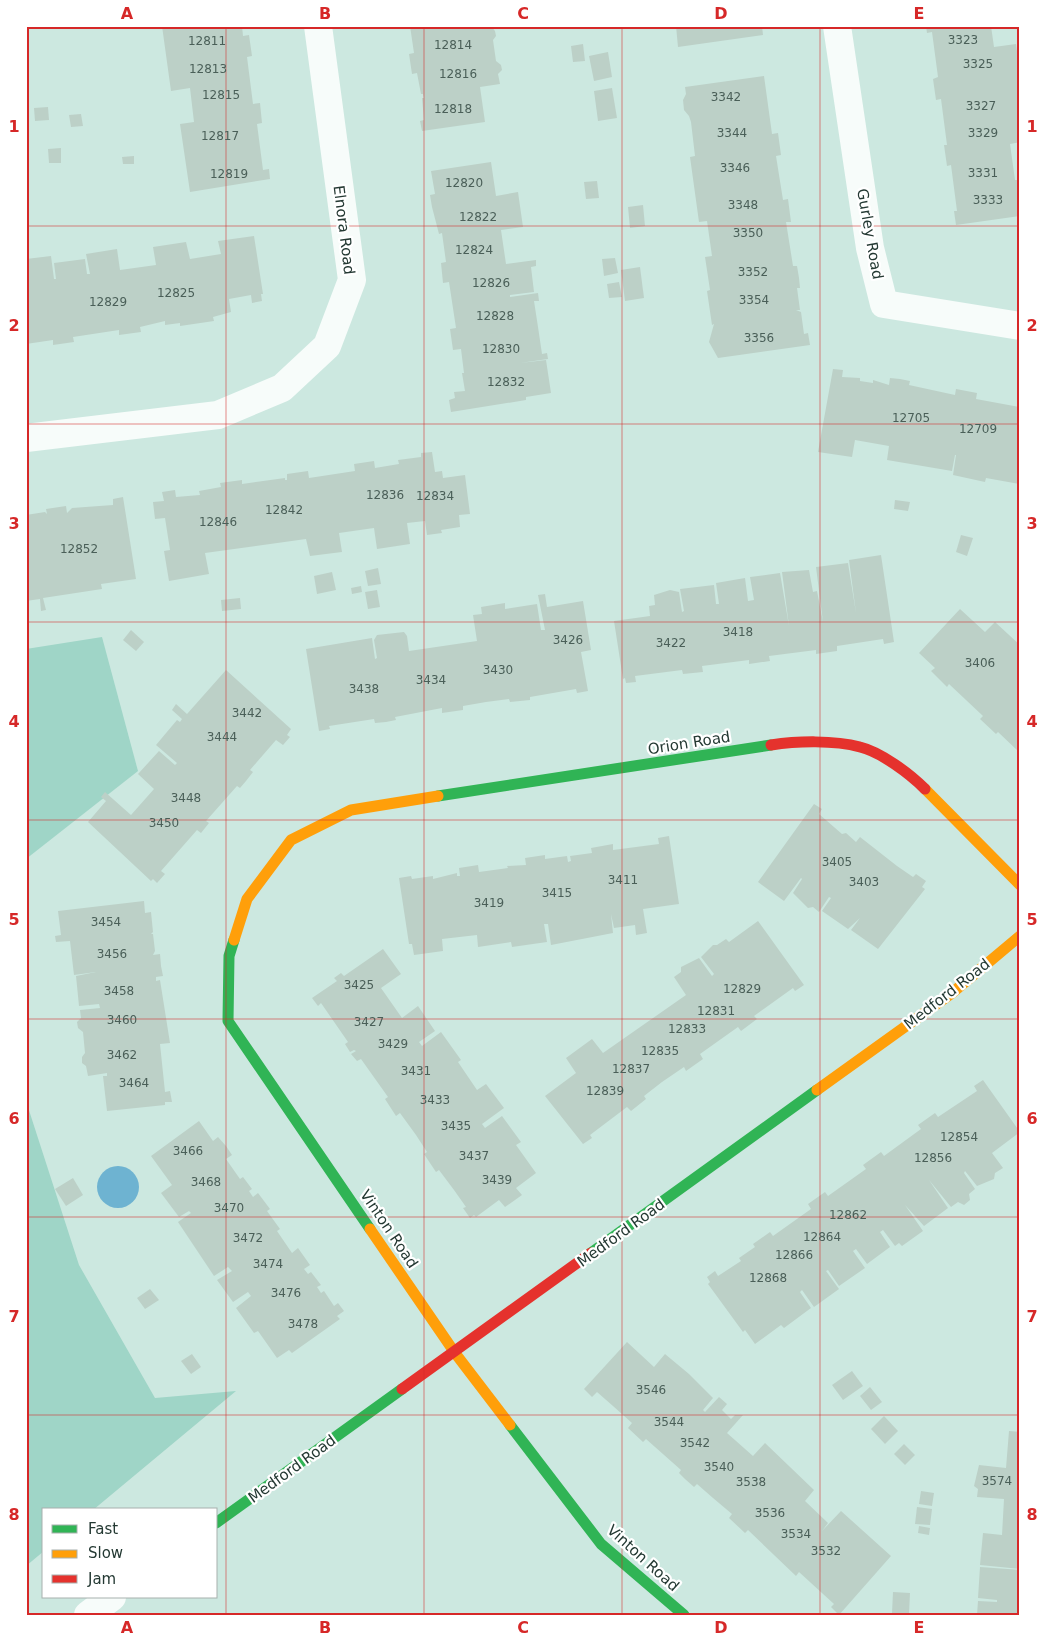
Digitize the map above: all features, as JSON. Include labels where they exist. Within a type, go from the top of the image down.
[{"type":"street","name":"Elnora Road","points":[[26,438],[218,414],[282,388],[326,346],[352,280],[318,26]]},
{"type":"street","name":"Gurley Road","points":[[837,26],[870,248],[884,304],[1020,326]]},
{"type":"street","name":"Orion Road","points":[[316,828],[352,810],[797,741],[861,747],[908,772],[1020,885]]},
{"type":"street","name":"Vinton Road","points":[[316,828],[291,840],[246,899],[229,956],[228,1021],[455,1353],[601,1544],[684,1615]]},
{"type":"street","name":"Medford Road","points":[[218,1522],[455,1353],[952,993],[1020,936]]},
{"type":"street","points":[[88,1615],[111,1598]]},
{"type":"green space","points":[[102,637],[138,771],[26,859],[26,649]]},
{"type":"green space","points":[[26,1101],[79,1265],[155,1398],[236,1391],[95,1508],[42,1508],[42,1553],[26,1566]]},
{"type":"water","points":[[118,1166],[133,1172],[139,1187],[133,1202],[118,1208],[103,1202],[97,1187],[103,1172]]},
{"type":"building","points":[[162,26],[242,26],[243,36],[249,35],[252,56],[247,57],[253,104],[260,103],[262,123],[257,124],[263,170],[269,169],[270,179],[190,192],[180,124],[194,122],[190,88],[171,91]]},
{"type":"building","points":[[410,26],[491,26],[495,31],[496,36],[493,40],[496,61],[501,65],[502,70],[498,74],[500,84],[480,87],[485,122],[422,131],[420,121],[424,120],[422,98],[424,98],[423,94],[421,94],[417,73],[412,74],[409,54],[414,53]]},
{"type":"building","points":[[676,26],[762,26],[763,35],[678,47]]},
{"type":"building","points":[[926,26],[991,26],[994,47],[1016,44],[1020,73],[1020,142],[1010,144],[1015,180],[1020,180],[1020,216],[956,225],[954,211],[957,211],[951,165],[947,166],[944,145],[947,145],[941,99],[936,100],[933,79],[938,77],[932,32],[927,33]]},
{"type":"building","points":[[583,44],[585,61],[573,62],[571,46]]},
{"type":"building","points":[[608,52],[612,77],[594,81],[589,56]]},
{"type":"building","points":[[764,76],[772,134],[778,133],[781,155],[776,156],[783,200],[788,199],[791,222],[786,222],[793,266],[797,266],[799,278],[800,288],[797,288],[800,310],[796,310],[801,312],[804,334],[808,333],[810,345],[718,358],[709,342],[714,324],[712,325],[707,291],[710,290],[705,257],[712,256],[707,221],[699,222],[690,157],[695,156],[691,122],[684,110],[685,87]]},
{"type":"building","points":[[612,88],[617,118],[598,121],[594,91]]},
{"type":"building","points":[[48,107],[49,120],[35,121],[34,108]]},
{"type":"building","points":[[81,114],[83,126],[71,127],[69,115]]},
{"type":"building","points":[[61,148],[61,163],[49,163],[48,149]]},
{"type":"building","points":[[134,156],[134,164],[123,164],[122,157]]},
{"type":"building","points":[[491,162],[496,196],[518,192],[523,227],[501,230],[506,264],[536,260],[536,266],[531,267],[534,292],[510,295],[510,297],[538,293],[539,301],[534,301],[542,354],[547,353],[548,359],[520,363],[546,360],[551,393],[526,397],[526,400],[451,412],[449,400],[455,398],[454,392],[465,391],[462,373],[464,373],[461,349],[453,350],[450,329],[456,328],[449,282],[443,283],[441,263],[446,262],[442,233],[439,234],[430,195],[435,194],[431,171]]},
{"type":"building","points":[[597,181],[599,198],[586,199],[584,182]]},
{"type":"building","points":[[643,205],[645,226],[630,228],[628,207]]},
{"type":"building","points":[[254,236],[263,294],[261,294],[262,301],[252,303],[251,295],[229,299],[231,312],[213,317],[214,321],[180,326],[180,323],[165,325],[165,321],[140,327],[141,332],[119,335],[119,330],[73,337],[74,342],[53,345],[53,340],[26,344],[26,259],[51,256],[54,279],[56,279],[54,263],[85,259],[87,274],[90,274],[86,254],[117,249],[120,270],[156,265],[153,247],[186,242],[190,259],[221,254],[218,241]]},
{"type":"building","points":[[615,258],[618,273],[604,276],[602,259]]},
{"type":"building","points":[[640,267],[644,298],[625,301],[621,270]]},
{"type":"building","points":[[619,282],[622,297],[609,298],[607,284]]},
{"type":"building","points":[[833,369],[843,370],[842,377],[860,378],[860,381],[873,383],[873,380],[889,385],[890,378],[900,379],[910,381],[909,385],[955,395],[956,389],[977,393],[976,399],[1020,407],[1020,484],[986,478],[985,482],[953,475],[956,455],[952,471],[887,460],[889,446],[855,440],[852,457],[818,452]]},
{"type":"building","points":[[432,452],[435,472],[442,471],[443,478],[465,475],[470,514],[459,515],[460,527],[441,530],[442,533],[427,535],[425,521],[407,523],[410,544],[377,549],[374,528],[339,533],[342,552],[310,556],[306,539],[205,553],[209,574],[169,581],[164,551],[170,550],[165,518],[155,519],[153,502],[164,501],[162,492],[175,490],[176,497],[200,495],[199,491],[221,487],[220,483],[242,480],[242,484],[285,478],[287,480],[287,474],[308,471],[309,478],[355,471],[354,464],[374,461],[375,468],[399,464],[398,460],[421,457],[421,453]]},
{"type":"building","points":[[123,497],[136,579],[101,584],[102,589],[43,598],[46,610],[41,611],[40,599],[26,601],[26,515],[45,512],[47,514],[46,509],[66,506],[67,513],[72,508],[113,505],[113,499]]},
{"type":"building","points":[[895,500],[910,502],[908,511],[894,509]]},
{"type":"building","points":[[961,535],[973,538],[967,556],[956,552]]},
{"type":"building","points":[[881,555],[894,642],[884,644],[883,639],[837,646],[837,651],[816,654],[816,650],[769,656],[770,661],[749,664],[749,660],[702,666],[703,672],[683,674],[682,670],[635,676],[636,682],[626,683],[625,678],[623,679],[614,621],[650,616],[649,606],[655,605],[654,595],[670,590],[679,592],[682,612],[684,611],[680,589],[714,585],[716,604],[719,604],[716,583],[745,578],[748,601],[754,600],[750,577],[780,573],[789,626],[782,572],[809,570],[813,592],[817,591],[823,622],[816,567],[848,563],[856,613],[849,560]]},
{"type":"building","points":[[378,568],[381,584],[368,586],[365,571]]},
{"type":"building","points":[[332,572],[336,590],[317,594],[314,576]]},
{"type":"building","points":[[361,586],[362,592],[352,594],[351,588]]},
{"type":"building","points":[[377,590],[380,607],[368,609],[365,592]]},
{"type":"building","points":[[545,594],[547,607],[583,601],[591,650],[581,652],[588,691],[577,693],[576,689],[530,697],[530,700],[510,702],[509,699],[486,702],[463,706],[463,710],[442,713],[442,708],[395,717],[396,720],[386,722],[375,723],[374,719],[329,726],[330,729],[319,731],[306,649],[372,638],[375,659],[377,658],[374,640],[377,635],[404,632],[407,636],[409,651],[477,641],[473,615],[482,614],[481,607],[505,603],[505,609],[537,604],[541,630],[545,630],[538,595]]},
{"type":"building","points":[[240,598],[241,609],[222,611],[221,600]]},
{"type":"building","points":[[960,609],[985,632],[995,622],[1020,645],[1020,753],[998,732],[996,734],[980,719],[983,716],[949,684],[947,687],[931,671],[935,668],[919,653]]},
{"type":"building","points":[[131,630],[144,642],[136,651],[123,640]]},
{"type":"building","points":[[226,670],[291,729],[287,735],[290,737],[283,745],[276,740],[250,770],[253,772],[240,788],[237,786],[206,821],[209,823],[201,833],[197,830],[161,871],[165,874],[157,883],[153,879],[151,881],[88,822],[106,801],[101,797],[105,792],[131,815],[154,789],[138,774],[159,751],[175,765],[177,763],[156,745],[177,720],[180,722],[182,719],[172,710],[176,704],[187,714]]},
{"type":"building","points":[[814,804],[822,809],[819,814],[842,834],[846,833],[856,842],[860,837],[913,877],[916,874],[926,881],[922,887],[925,889],[878,949],[851,930],[860,918],[848,929],[822,911],[831,898],[829,897],[819,912],[813,907],[808,908],[793,893],[801,878],[784,901],[758,882]]},
{"type":"building","points":[[669,836],[679,904],[643,909],[647,933],[636,935],[635,925],[614,928],[611,914],[613,933],[551,945],[548,924],[544,924],[547,942],[512,947],[511,942],[478,947],[477,935],[442,939],[443,951],[414,955],[412,944],[409,944],[399,878],[411,876],[412,879],[433,876],[433,879],[457,873],[457,876],[460,876],[459,868],[478,865],[479,872],[508,868],[507,866],[526,865],[525,858],[545,855],[545,859],[567,856],[568,862],[571,861],[570,856],[592,853],[591,848],[613,844],[613,850],[659,844],[658,838]]},
{"type":"building","points":[[144,901],[145,913],[151,912],[153,932],[151,934],[153,934],[155,951],[153,955],[160,954],[163,976],[156,977],[156,981],[160,980],[170,1043],[160,1044],[165,1092],[170,1091],[172,1102],[165,1102],[165,1105],[107,1111],[103,1076],[107,1076],[107,1073],[88,1076],[86,1066],[82,1063],[82,1057],[85,1053],[83,1032],[78,1028],[77,1022],[81,1018],[80,1010],[100,1008],[99,1004],[79,1006],[76,976],[96,972],[74,975],[70,941],[56,942],[55,936],[61,935],[58,911]]},
{"type":"building","points":[[758,921],[804,985],[795,991],[793,988],[754,1016],[757,1019],[741,1031],[738,1027],[700,1054],[703,1059],[686,1071],[684,1067],[662,1082],[644,1096],[646,1099],[631,1111],[627,1107],[590,1135],[592,1138],[583,1144],[545,1096],[576,1073],[566,1058],[592,1039],[603,1053],[686,995],[674,977],[681,972],[681,967],[699,958],[712,976],[714,974],[701,957],[713,945],[717,945],[726,939],[729,942]]},
{"type":"building","points":[[383,949],[401,974],[381,988],[402,1018],[418,1006],[435,1031],[419,1042],[422,1046],[441,1032],[461,1060],[458,1062],[477,1090],[486,1084],[504,1108],[482,1124],[485,1128],[502,1116],[521,1142],[516,1145],[536,1173],[516,1188],[522,1195],[505,1207],[499,1200],[476,1217],[474,1215],[470,1218],[463,1208],[466,1207],[454,1190],[439,1170],[436,1172],[424,1154],[427,1152],[416,1135],[400,1113],[396,1116],[385,1099],[388,1097],[361,1059],[357,1061],[351,1054],[356,1051],[350,1052],[345,1044],[348,1042],[321,1003],[318,1006],[312,998],[337,981],[334,978],[341,973],[344,976]]},
{"type":"building","points":[[983,1080],[1020,1132],[992,1153],[1003,1168],[995,1173],[994,1179],[977,1186],[965,1171],[964,1173],[975,1189],[969,1194],[970,1200],[964,1205],[958,1202],[951,1207],[929,1180],[948,1208],[924,1226],[905,1205],[923,1231],[902,1246],[899,1243],[895,1246],[883,1230],[880,1232],[890,1247],[867,1264],[856,1249],[853,1251],[865,1268],[839,1286],[828,1270],[826,1271],[839,1289],[814,1307],[802,1290],[800,1292],[811,1308],[784,1328],[781,1325],[755,1344],[745,1330],[743,1332],[708,1284],[710,1282],[707,1277],[715,1271],[718,1276],[741,1261],[739,1258],[755,1247],[753,1244],[770,1232],[773,1236],[811,1209],[808,1204],[825,1192],[828,1196],[866,1169],[863,1165],[881,1152],[884,1156],[921,1129],[918,1125],[935,1113],[938,1117],[977,1091],[974,1086]]},
{"type":"building","points":[[199,1121],[213,1141],[218,1137],[226,1146],[232,1155],[226,1159],[240,1179],[243,1177],[252,1189],[249,1191],[253,1197],[258,1193],[270,1209],[267,1211],[280,1229],[277,1231],[292,1253],[298,1248],[310,1265],[304,1269],[308,1274],[311,1272],[321,1285],[317,1287],[321,1293],[324,1291],[334,1306],[338,1303],[344,1311],[337,1316],[340,1319],[292,1353],[289,1350],[277,1358],[258,1331],[254,1333],[236,1308],[251,1296],[248,1292],[233,1302],[217,1280],[232,1271],[228,1267],[214,1276],[178,1222],[191,1213],[189,1211],[179,1217],[161,1193],[172,1185],[151,1156]]},
{"type":"building","points":[[73,1178],[83,1195],[66,1206],[55,1189]]},
{"type":"building","points":[[150,1289],[159,1300],[145,1309],[137,1298]]},
{"type":"building","points":[[627,1342],[654,1367],[665,1354],[689,1374],[713,1398],[703,1410],[705,1412],[719,1397],[727,1404],[722,1410],[731,1419],[735,1415],[743,1415],[727,1433],[753,1456],[765,1443],[814,1490],[805,1501],[828,1523],[822,1531],[841,1511],[891,1556],[839,1615],[831,1607],[834,1604],[799,1572],[796,1576],[748,1530],[745,1533],[729,1518],[732,1514],[697,1484],[694,1487],[679,1473],[681,1470],[646,1439],[643,1442],[628,1428],[632,1423],[613,1406],[597,1392],[592,1397],[584,1389]]},
{"type":"building","points":[[192,1354],[201,1367],[191,1374],[181,1361]]},
{"type":"building","points":[[852,1371],[863,1386],[843,1400],[832,1385]]},
{"type":"building","points":[[870,1387],[882,1402],[871,1410],[860,1396]]},
{"type":"building","points":[[884,1416],[898,1431],[885,1444],[871,1429]]},
{"type":"building","points":[[1009,1431],[1020,1432],[1020,1569],[980,1565],[983,1533],[1002,1535],[1004,1499],[977,1497],[978,1489],[974,1486],[979,1465],[1006,1468]]},
{"type":"building","points":[[904,1444],[915,1455],[905,1465],[894,1454]]},
{"type":"building","points":[[921,1491],[934,1493],[932,1506],[919,1504]]},
{"type":"building","points":[[917,1507],[932,1509],[930,1525],[915,1524]]},
{"type":"building","points":[[919,1526],[930,1528],[929,1535],[918,1533]]},
{"type":"building","points":[[980,1567],[1020,1570],[1020,1615],[977,1615],[978,1601],[997,1602],[997,1600],[978,1598]]},
{"type":"building","points":[[893,1592],[910,1593],[909,1614],[892,1613]]},
{"type":"traffic: fast","points":[[438,796],[771,745]]},
{"type":"traffic: fast","points":[[234,940],[229,956],[228,1021],[370,1229]]},
{"type":"traffic: fast","points":[[591,1253],[817,1090]]},
{"type":"traffic: fast","points":[[218,1522],[402,1389]]},
{"type":"traffic: fast","points":[[510,1425],[601,1544],[684,1615]]},
{"type":"traffic: slow","points":[[925,789],[1020,885]]},
{"type":"traffic: slow","points":[[234,940],[247,899],[291,840],[351,810],[438,796]]},
{"type":"traffic: slow","points":[[817,1090],[952,993],[1020,936]]},
{"type":"traffic: slow","points":[[370,1229],[455,1353],[510,1425]]},
{"type":"traffic: jam","points":[[771,745],[816,742],[839,743],[860,747],[895,764],[925,789]]},
{"type":"traffic: jam","points":[[402,1389],[591,1253]]}]
